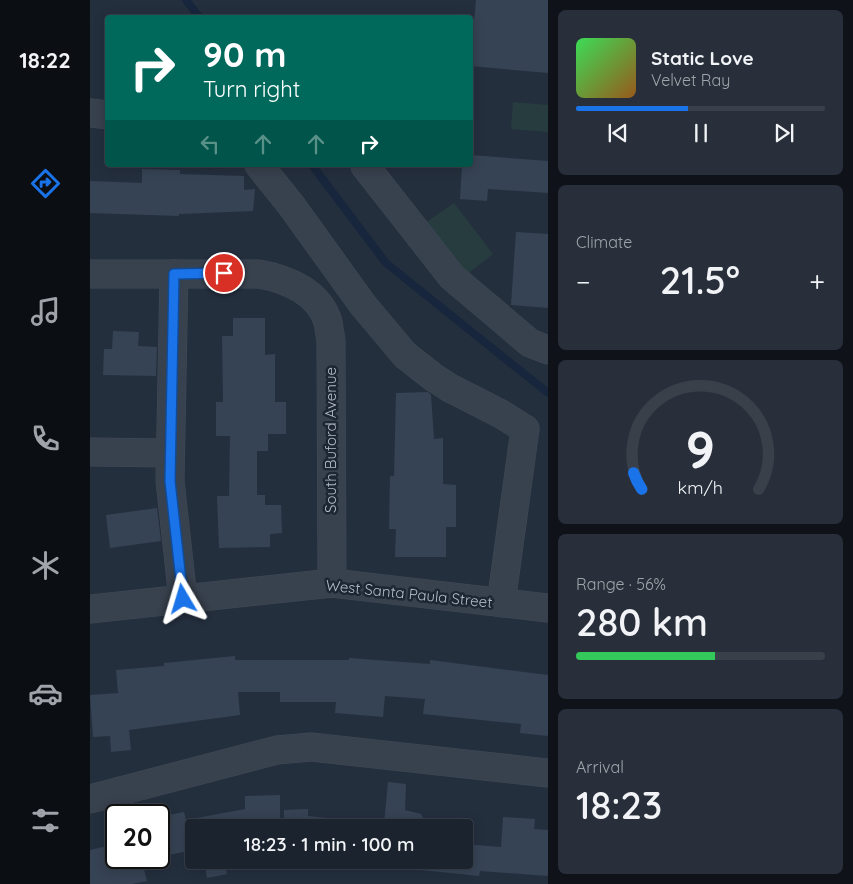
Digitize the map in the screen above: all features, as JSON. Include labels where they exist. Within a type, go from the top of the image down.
[{"type":"street","points":[[90,114],[105,115]]},
{"type":"street","points":[[261,167],[291,205],[363,305],[405,355],[450,388],[536,432],[500,603]]},
{"type":"street","points":[[365,167],[452,278],[530,343],[548,350]]},
{"type":"street","name":"South Buford Avenue","points":[[174,274],[241,273],[276,277],[296,286],[315,299],[328,321],[331,341],[332,584]]},
{"type":"street","points":[[90,274],[174,274],[170,481],[183,599]]},
{"type":"street","points":[[90,452],[170,453]]},
{"type":"street","name":"West Santa Paula Street","points":[[90,609],[332,584],[548,608]]},
{"type":"street","points":[[90,799],[277,750],[311,747],[548,773]]},
{"type":"green space","points":[[513,102],[548,105],[548,132],[511,129]]},
{"type":"green space","points":[[454,203],[493,254],[466,275],[425,223]]},
{"type":"building","points":[[476,0],[548,0],[548,73],[473,66],[473,33]]},
{"type":"building","points":[[473,155],[548,161],[548,193],[488,189],[487,201],[460,199],[462,167],[473,167]]},
{"type":"building","points":[[142,169],[180,170],[180,174],[244,176],[244,190],[255,189],[253,211],[179,214],[179,216],[90,213],[90,181],[142,183]]},
{"type":"building","points":[[516,232],[548,234],[548,308],[511,305]]},
{"type":"building","points":[[233,318],[265,318],[265,355],[275,354],[275,402],[286,402],[286,434],[268,434],[268,451],[257,451],[257,495],[265,495],[265,505],[281,505],[282,533],[270,534],[270,547],[219,548],[217,496],[229,496],[230,436],[216,436],[216,402],[223,402],[222,336],[233,336]]},
{"type":"building","points":[[113,331],[139,332],[138,346],[157,347],[156,376],[103,375],[104,349],[112,349]]},
{"type":"building","points":[[428,392],[431,395],[434,439],[443,438],[443,484],[456,485],[456,527],[446,527],[446,557],[395,557],[396,529],[389,529],[390,476],[394,476],[396,393]]},
{"type":"building","points":[[157,508],[161,541],[110,548],[106,515]]},
{"type":"building","points":[[235,656],[235,660],[349,660],[349,658],[430,664],[430,660],[548,675],[548,736],[520,733],[521,724],[423,714],[425,699],[385,696],[383,717],[335,713],[336,702],[280,702],[280,692],[238,692],[240,715],[129,730],[131,750],[111,752],[110,736],[93,737],[90,695],[118,693],[116,670],[164,666],[164,663]]},
{"type":"building","points":[[388,782],[406,784],[405,810],[421,814],[424,819],[384,819]]},
{"type":"building","points":[[280,795],[280,819],[191,819],[245,809],[245,796]]},
{"type":"building","points":[[308,809],[308,816],[336,819],[284,819],[284,810]]},
{"type":"building","points":[[184,812],[186,819],[185,852],[170,855],[170,815]]},
{"type":"building","points":[[503,817],[535,819],[534,829],[548,830],[548,876],[480,871],[479,876],[411,869],[473,869],[473,845],[501,847]]},
{"type":"building","points":[[105,847],[105,869],[144,869],[147,881],[132,884],[90,884],[90,850]]},
{"type":"building","points":[[206,869],[226,869],[227,874],[207,878]]},
{"type":"waterway","points":[[186,0],[198,15]]},
{"type":"waterway","points":[[314,167],[386,263],[548,393]]},
{"type":"route","points":[[183,599],[170,481],[174,274],[224,273]]}]
